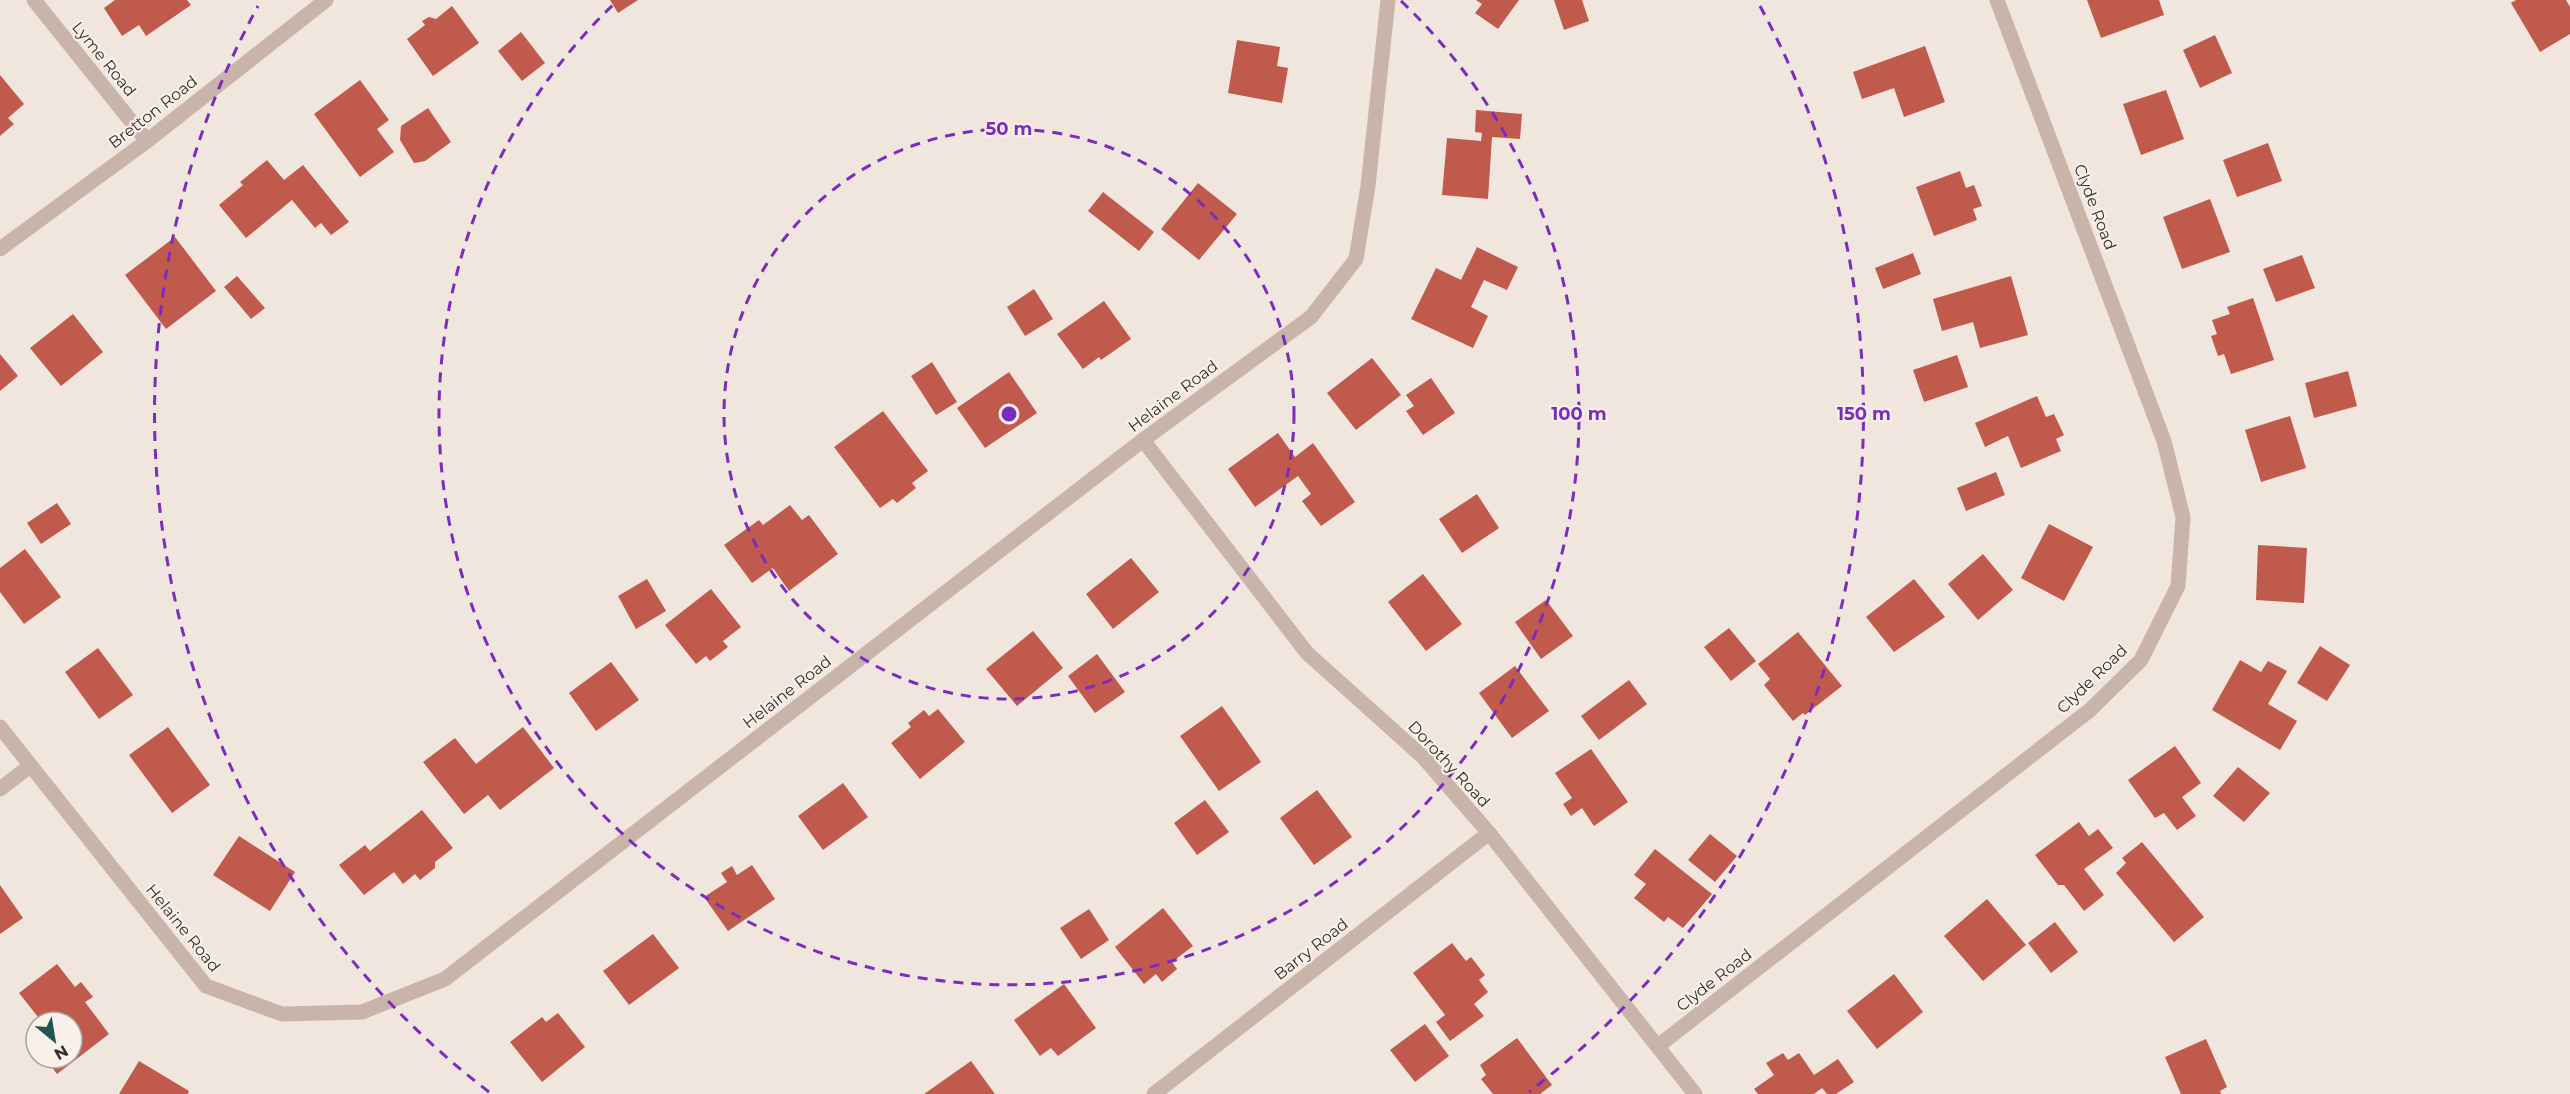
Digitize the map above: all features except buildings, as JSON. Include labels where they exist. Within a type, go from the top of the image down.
[{"type":"street","name":"Lyme Road","points":[[34,0],[147,141]]},
{"type":"street","name":"Bretton Road","points":[[0,249],[147,141],[326,0]]},
{"type":"street","name":"Helaine Road","points":[[30,766],[206,986],[282,1014],[362,1012],[445,979],[1143,440],[1311,316],[1356,259],[1368,186],[1388,0]]},
{"type":"street","name":"Clyde Road","points":[[1658,1046],[2090,710],[2141,660],[2178,586],[2183,517],[2164,441],[1997,0]]},
{"type":"street","name":"Dorothy Road","points":[[1143,440],[1306,652],[1423,757],[1489,833],[1695,1094]]},
{"type":"street","points":[[0,727],[30,766],[0,789]]},
{"type":"street","name":"Barry Road","points":[[1154,1094],[1489,833]]}]
